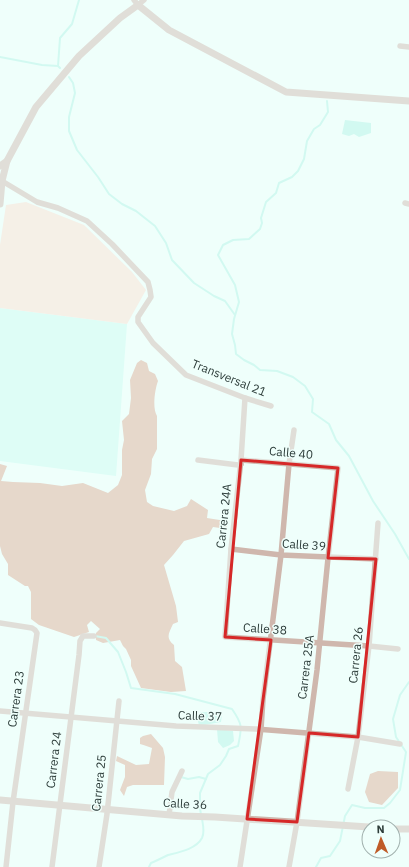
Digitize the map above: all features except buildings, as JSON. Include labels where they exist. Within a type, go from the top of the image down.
[{"type":"street","points":[[0,204],[2,181],[7,161],[36,107],[79,56],[138,2],[169,30],[286,92],[409,101]]},
{"type":"street","points":[[400,46],[409,47]]},
{"type":"street","points":[[0,166],[7,161]]},
{"type":"street","name":"Transversal 21","points":[[2,181],[37,202],[58,208],[87,221],[112,244],[148,282],[150,297],[138,317],[138,322],[153,343],[186,375],[245,398],[271,406]]},
{"type":"street","name":"Carrera 24A","points":[[225,638],[231,549],[241,462],[245,398]]},
{"type":"street","points":[[240,867],[271,640],[281,555],[289,464],[294,430]]},
{"type":"street","name":"Calle 40","points":[[198,460],[238,465],[241,462],[338,468]]},
{"type":"street","name":"Carrera 25A","points":[[289,867],[317,670],[338,468]]},
{"type":"street","name":"Carrera 26","points":[[348,789],[358,737],[369,646],[378,523]]},
{"type":"street","name":"Calle 39","points":[[231,549],[281,555],[376,559]]},
{"type":"street","name":"Carrera 23","points":[[0,623],[32,628],[36,633],[13,802],[6,867]]},
{"type":"street","name":"Carrera 24","points":[[52,867],[80,641],[83,636],[94,636]]},
{"type":"street","name":"Calle 38","points":[[225,638],[398,649]]},
{"type":"street","name":"Carrera 25","points":[[99,867],[119,701]]},
{"type":"street","name":"Calle 37","points":[[0,711],[117,722],[259,729],[358,737],[400,744]]},
{"type":"street","points":[[169,814],[172,792],[182,771]]},
{"type":"street","name":"Calle 36","points":[[0,800],[182,816],[361,826]]},
{"type":"highlighted area","points":[[241,460],[338,468],[328,558],[376,559],[358,737],[309,733],[297,822],[247,819],[271,640],[225,637]]},
{"type":"shaded area","points":[[345,120],[371,123],[371,133],[359,137],[354,134],[349,136],[342,134]]},
{"type":"shaded area","points":[[26,202],[84,225],[132,272],[146,290],[127,324],[0,308],[0,245],[6,205]]},
{"type":"shaded area","points":[[0,308],[127,324],[116,476],[0,461]]},
{"type":"shaded area","points":[[141,360],[147,363],[149,371],[155,374],[158,381],[154,404],[155,413],[157,416],[157,449],[152,459],[151,474],[145,490],[147,502],[153,506],[174,511],[187,506],[191,499],[208,510],[207,518],[226,521],[227,529],[213,527],[209,534],[184,541],[164,565],[176,606],[178,622],[173,624],[169,633],[169,640],[174,645],[175,661],[182,667],[186,691],[171,692],[141,688],[131,666],[131,660],[120,640],[103,643],[96,640],[96,633],[100,629],[91,621],[87,625],[89,632],[74,637],[39,625],[31,619],[31,592],[28,586],[25,586],[8,575],[8,564],[2,554],[0,546],[0,464],[7,466],[1,481],[62,486],[83,483],[108,493],[118,485],[122,475],[122,450],[124,440],[122,421],[129,414],[131,398],[130,380],[137,363]]},
{"type":"shaded area","points":[[201,712],[222,714],[221,722],[199,726],[197,716]]},
{"type":"shaded area","points":[[217,729],[233,731],[234,741],[230,745],[223,748],[218,742]]},
{"type":"shaded area","points":[[151,734],[163,748],[165,757],[164,785],[133,785],[127,787],[124,796],[120,790],[125,777],[125,765],[116,761],[117,756],[136,765],[149,764],[152,748],[140,744],[140,738]]},
{"type":"shaded area","points":[[378,771],[398,772],[398,788],[382,805],[369,802],[365,792],[370,774]]},
{"type":"waterway","points":[[60,68],[58,66],[60,38],[72,24],[79,0]]},
{"type":"waterway","points":[[0,57],[42,65],[58,66]]},
{"type":"waterway","points":[[69,77],[73,83],[75,93],[69,117],[69,131],[77,150],[109,194],[122,204],[136,211],[155,226],[166,243],[172,260],[194,283],[225,301],[235,315]]},
{"type":"waterway","points":[[327,101],[328,112],[320,125],[314,129],[307,141],[304,159],[298,171],[292,177],[279,183],[276,193],[266,202],[261,218],[262,223],[260,229],[249,239],[233,240],[223,245],[218,255],[235,285],[239,302],[234,319],[232,334],[236,354],[244,360],[260,370],[277,371],[293,377],[305,386],[313,399],[312,412],[329,424],[336,440],[349,456],[373,501],[395,534],[409,559]]},
{"type":"waterway","points":[[95,636],[106,638],[118,652],[131,688],[175,694],[232,709],[236,714],[241,726],[238,746],[229,749],[220,765],[208,774],[200,793],[201,815]]},
{"type":"waterway","points":[[316,867],[321,858],[330,856],[340,841],[345,816],[352,805],[365,808],[384,808],[400,790],[406,752],[396,737],[393,719],[400,695],[409,682]]},
{"type":"waterway","points":[[181,777],[188,779],[199,777],[206,779]]},
{"type":"waterway","points":[[149,867],[151,863],[168,855],[187,850],[196,845],[202,838],[204,828],[202,819]]}]
